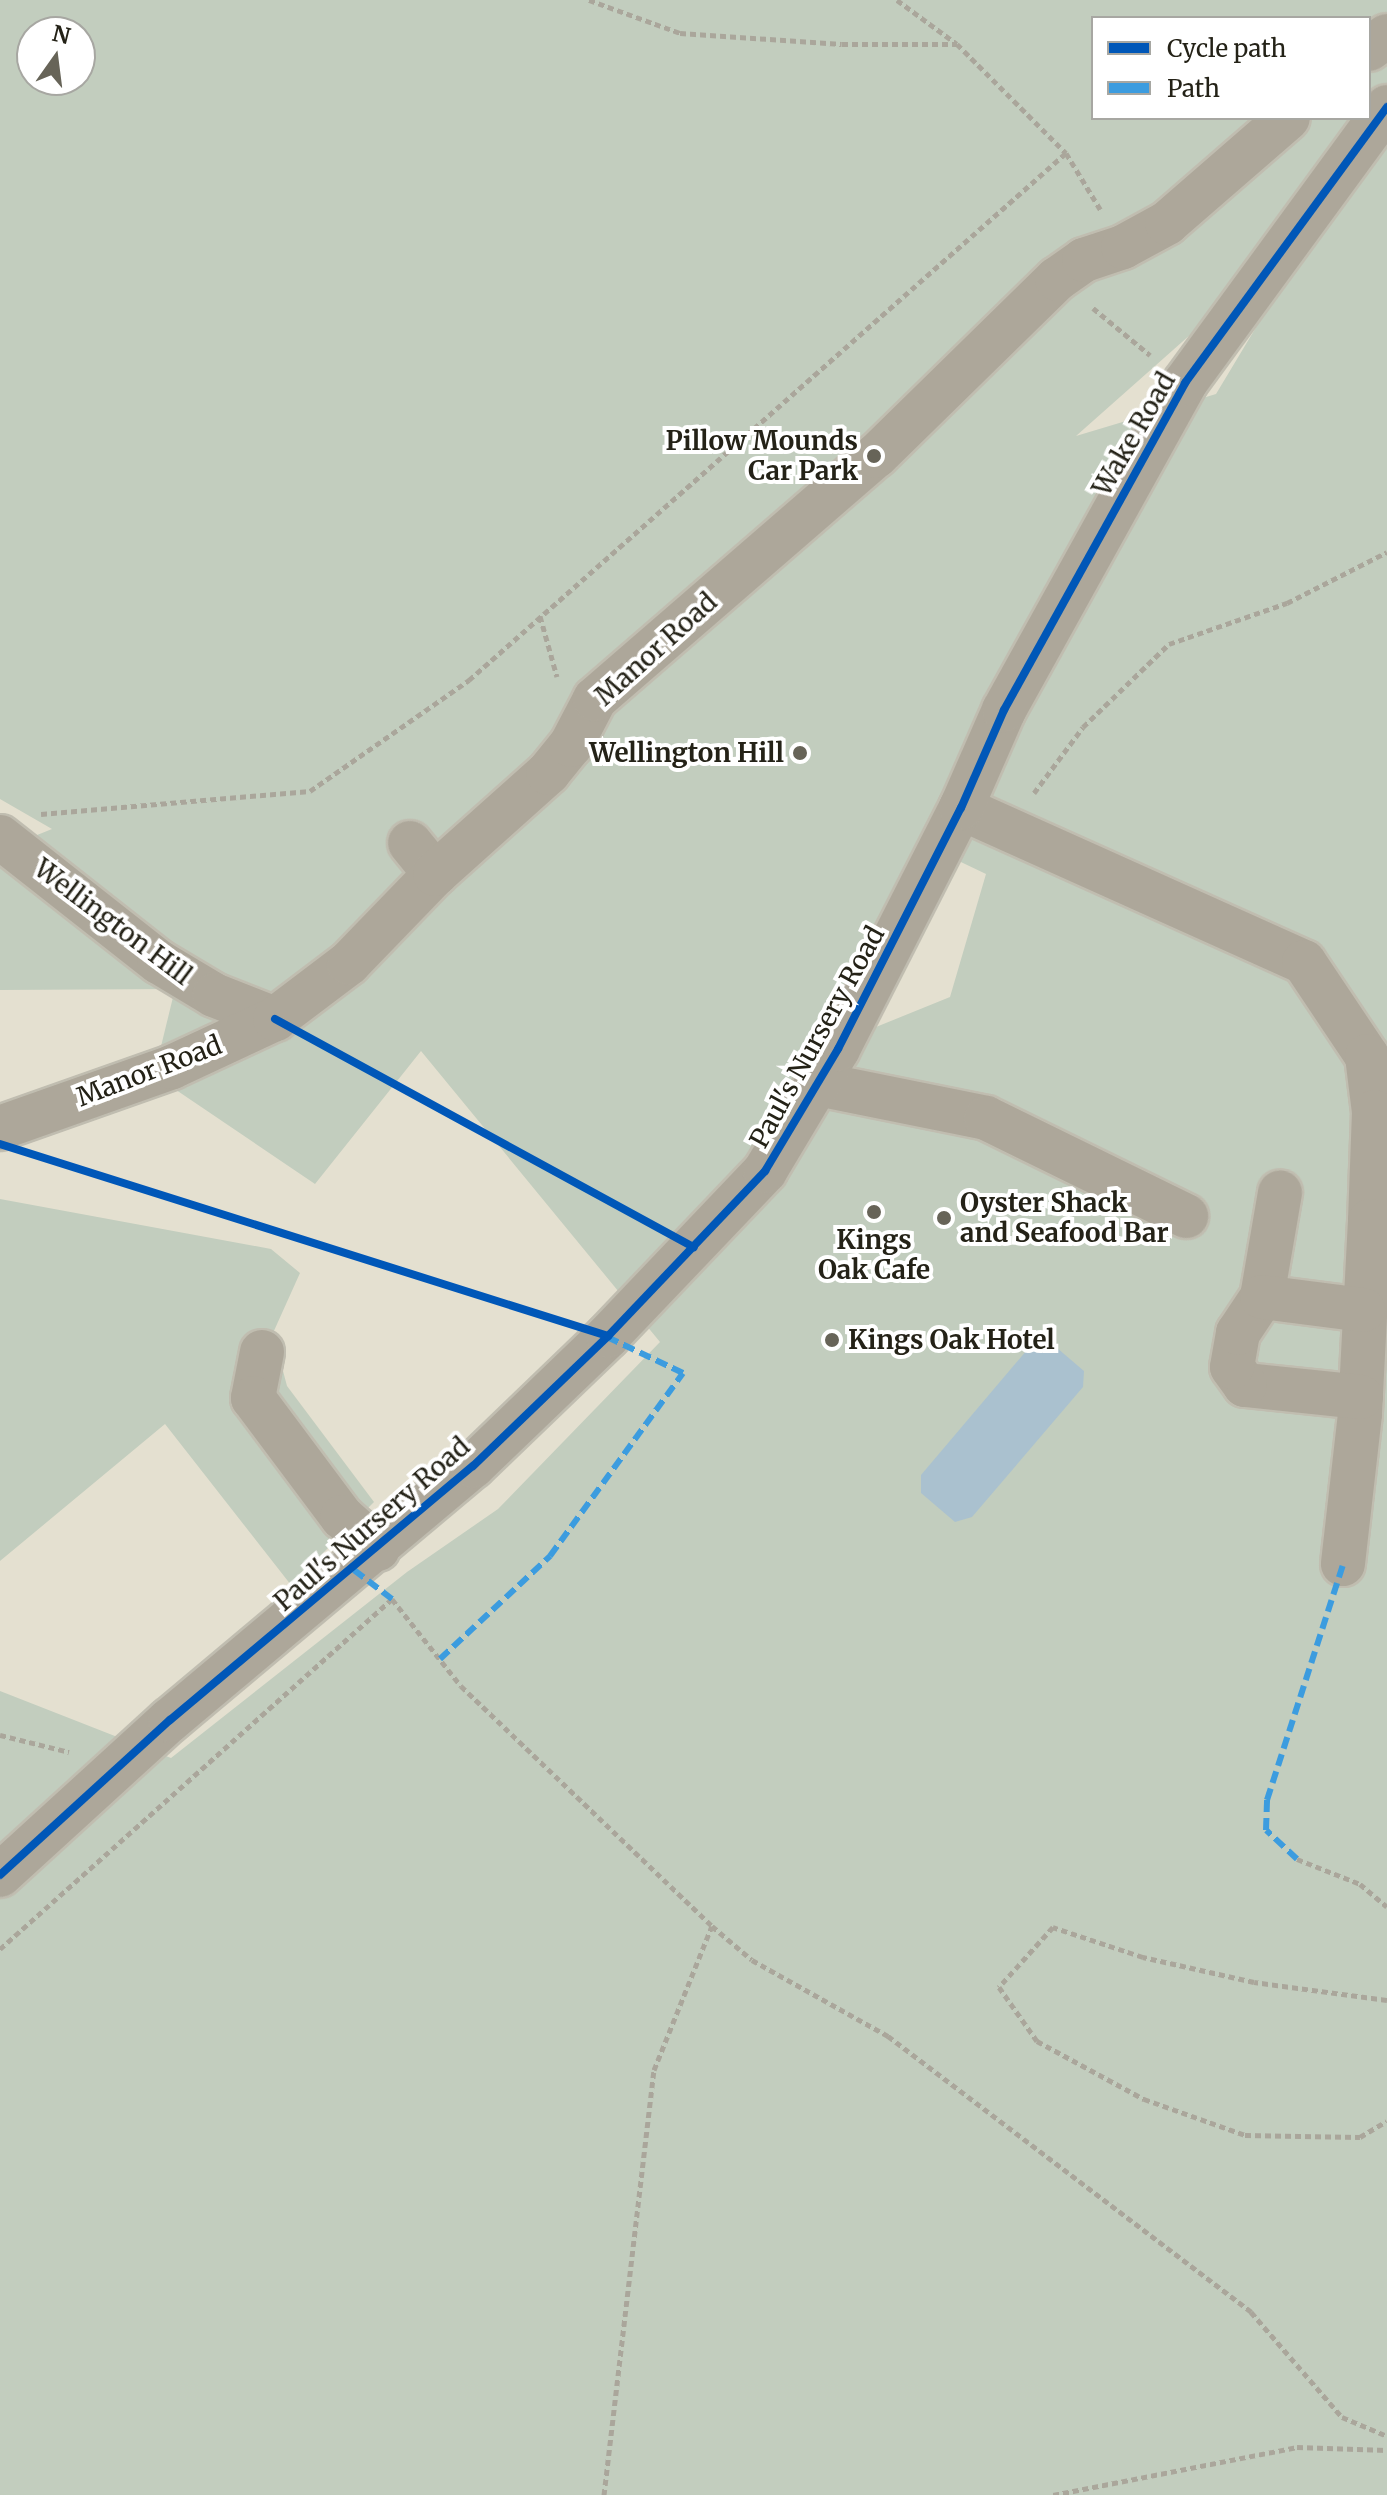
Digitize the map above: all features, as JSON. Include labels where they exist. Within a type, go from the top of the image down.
[{"type":"street","name":"Wake Road","points":[[961,808],[1004,710],[1185,383],[1387,107]]},
{"type":"street","name":"Manor Road","points":[[0,1128],[172,1067],[275,1019],[349,963],[423,858],[548,773],[571,745],[595,699],[876,456],[1057,279],[1084,260],[1123,247],[1167,223],[1286,120]]},
{"type":"street","points":[[961,808],[1304,962],[1349,1022],[1367,1056],[1374,1112],[1361,1397],[1343,1564]]},
{"type":"street","name":"Paul's Nursery Road","points":[[0,1875],[127,1760],[473,1466],[672,1271],[765,1171],[818,1084],[961,808]]},
{"type":"street","name":"Wellington Hill","points":[[13,826],[159,962],[214,995],[275,1019]]},
{"type":"street","points":[[818,1084],[986,1118],[1186,1216]]},
{"type":"street","points":[[1280,1193],[1262,1297],[1238,1333],[1232,1367],[1245,1385],[1361,1397]]},
{"type":"street","points":[[1262,1297],[1363,1310]]},
{"type":"street","points":[[262,1352],[253,1398],[342,1517],[378,1549]]},
{"type":"path","points":[[589,0],[680,33],[842,44],[957,44]]},
{"type":"path","points":[[897,0],[957,44],[1066,153],[1123,247]]},
{"type":"path","points":[[13,826],[310,791],[469,680],[1066,153]]},
{"type":"path","points":[[1057,279],[1185,383]]},
{"type":"path","points":[[1038,844],[1031,797],[1083,727],[1169,644],[1287,603],[1387,552]]},
{"type":"path","points":[[540,616],[560,689]]},
{"type":"path","points":[[0,1949],[392,1599],[461,1686],[712,1926],[752,1960],[888,2036],[1251,2312],[1342,2417],[1387,2436]]},
{"type":"path","points":[[0,1735],[127,1760]]},
{"type":"path","points":[[1297,1859],[1360,1884],[1387,1907]]},
{"type":"path","points":[[604,2495],[654,2070],[712,1926]]},
{"type":"path","points":[[1387,2000],[1254,1982],[1143,1957],[1053,1927],[999,1987],[1037,2041],[1144,2099],[1245,2135],[1360,2137],[1387,2121]]},
{"type":"path","points":[[1053,2495],[1297,2447],[1387,2450]]},
{"type":"green space","points":[[0,0],[1387,0],[1387,122],[1306,232],[1076,436],[1216,394],[1323,216],[1387,138],[1387,2495],[0,2495],[0,1691],[171,1758],[407,1572],[498,1509],[660,1342],[421,1051],[315,1184],[154,1075],[175,989],[0,990],[0,850],[52,829],[0,799]],"holes":[[[942,853],[986,874],[950,997],[876,1027]]]},
{"type":"green space","points":[[0,1199],[271,1249],[300,1273],[273,1333],[287,1386],[374,1502],[291,1585],[165,1424],[0,1561]]},
{"type":"water","points":[[1050,1342],[1084,1371],[1083,1387],[972,1517],[955,1522],[921,1493],[921,1475],[1032,1344]]},
{"type":"marked path","points":[[440,1659],[550,1556],[683,1373],[601,1334]]},
{"type":"marked path","points":[[1297,1859],[1266,1830],[1267,1800],[1343,1564]]},
{"type":"marked path","points":[[354,1570],[392,1599]]},
{"type":"cycle path","points":[[0,1875],[170,1720],[473,1466],[608,1336],[765,1171],[838,1049],[961,808],[1004,710],[1185,383],[1387,107]]},
{"type":"cycle path","points":[[275,1019],[694,1247]]},
{"type":"cycle path","points":[[0,1144],[608,1336]]},
{"type":"place","name":"Pillow Mounds Car Park","points":[[874,456]]},
{"type":"place","name":"Wellington Hill","points":[[800,753]]},
{"type":"place","name":"Kings Oak Cafe","points":[[874,1212]]},
{"type":"place","name":"Oyster Shack and Seafood Bar","points":[[944,1218]]},
{"type":"place","name":"Kings Oak Hotel","points":[[832,1340]]}]
